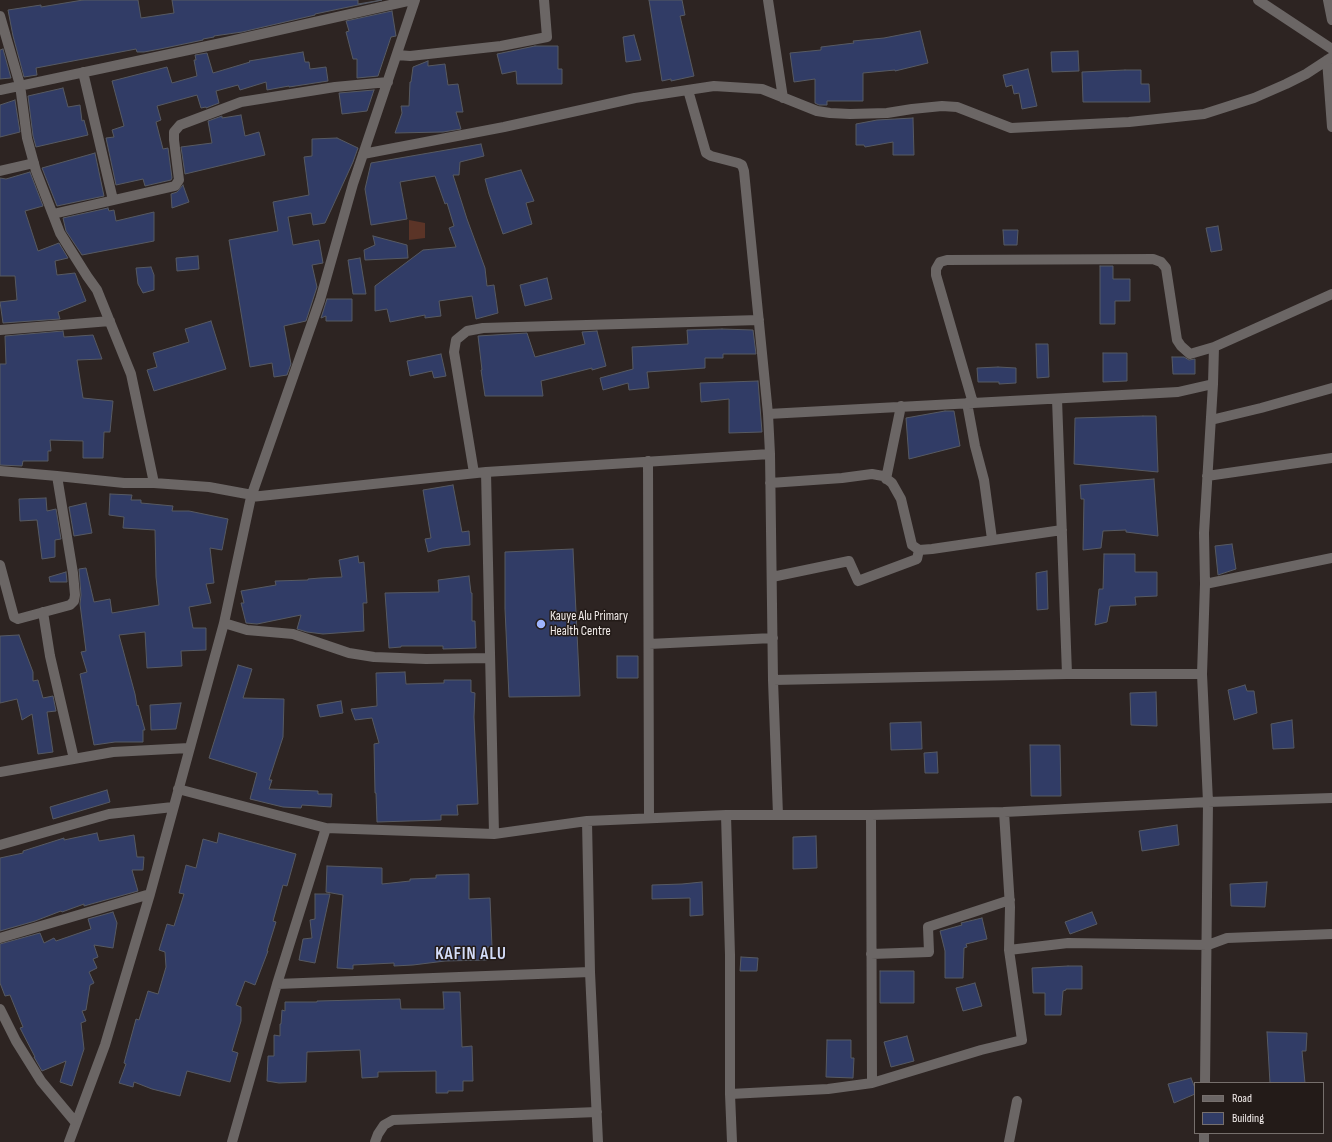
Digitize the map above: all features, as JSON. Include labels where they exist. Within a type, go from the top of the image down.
[{"type":"street","points":[[0,90],[414,0],[388,82],[352,184],[320,300],[251,497],[224,623],[150,894],[105,1045],[69,1142]]},
{"type":"street","points":[[397,55],[410,56],[501,46],[547,37],[544,0]]},
{"type":"street","points":[[768,0],[783,98]]},
{"type":"street","points":[[1258,0],[1332,49]]},
{"type":"street","points":[[1328,0],[1332,20]]},
{"type":"street","points":[[0,16],[20,85],[27,138],[34,163],[60,233],[87,276],[98,290],[131,374],[154,483]]},
{"type":"street","points":[[363,154],[504,127],[634,98],[714,86],[739,86],[762,89],[817,111],[850,114],[887,113],[942,106],[958,106],[1011,128],[1129,122],[1204,114],[1254,98],[1280,87],[1306,74],[1330,59]]},
{"type":"street","points":[[1330,59],[1332,127]]},
{"type":"street","points":[[83,72],[113,200]]},
{"type":"street","points":[[53,214],[175,186],[179,180],[174,132],[180,124],[241,102],[335,86],[388,82]]},
{"type":"street","points":[[688,90],[706,153],[711,156],[738,163],[742,165],[744,171],[768,414],[770,454],[773,680],[778,815]]},
{"type":"street","points":[[0,171],[34,163]]},
{"type":"street","points":[[992,540],[984,480],[975,446],[970,403],[936,275],[936,269],[940,262],[947,260],[1153,259],[1161,262],[1166,268],[1177,340],[1190,354],[1214,347],[1332,294]]},
{"type":"street","points":[[474,473],[454,352],[456,340],[467,331],[483,328],[759,320]]},
{"type":"street","points":[[0,330],[110,321]]},
{"type":"street","points":[[1205,1082],[1208,945],[1208,802],[1202,674],[1206,476],[1214,347]]},
{"type":"street","points":[[768,414],[1178,392],[1212,384]]},
{"type":"street","points":[[1210,420],[1261,408],[1332,388]]},
{"type":"street","points":[[1057,398],[1067,674]]},
{"type":"street","points":[[886,479],[901,406]]},
{"type":"street","points":[[0,471],[124,483],[154,483],[208,488],[247,494],[251,497],[302,493],[486,472],[770,454]]},
{"type":"street","points":[[1206,476],[1332,458]]},
{"type":"street","points":[[648,461],[649,818]]},
{"type":"street","points":[[486,472],[494,834]]},
{"type":"street","points":[[770,483],[842,478],[872,474],[883,476],[892,483],[901,499],[912,544],[919,550],[1062,530]]},
{"type":"street","points":[[0,565],[14,617],[18,618],[70,605],[74,600],[75,596],[57,476]]},
{"type":"street","points":[[772,577],[849,561],[858,581],[917,559],[919,550]]},
{"type":"street","points":[[1204,584],[1332,558]]},
{"type":"street","points":[[43,612],[50,656],[74,759]]},
{"type":"street","points":[[224,623],[247,630],[293,634],[349,652],[374,657],[426,659],[490,658]]},
{"type":"street","points":[[649,644],[772,638]]},
{"type":"street","points":[[773,680],[1067,674],[1202,674]]},
{"type":"street","points":[[0,772],[113,752],[189,748]]},
{"type":"street","points":[[178,789],[326,828],[494,834],[587,821],[649,818],[726,815],[871,815],[1004,812],[1208,802],[1332,798]]},
{"type":"street","points":[[0,844],[109,814],[173,807]]},
{"type":"street","points":[[730,1094],[828,1090],[872,1083],[981,1050],[1022,1040],[1009,950],[1010,900],[1004,812]]},
{"type":"street","points":[[726,815],[730,955],[730,1094],[732,1142]]},
{"type":"street","points":[[871,815],[872,1083]]},
{"type":"street","points":[[587,821],[590,972],[598,1142]]},
{"type":"street","points":[[232,1142],[277,984],[326,828]]},
{"type":"street","points":[[0,938],[150,894]]},
{"type":"street","points":[[871,954],[929,952],[928,927],[1010,900]]},
{"type":"street","points":[[1009,950],[1068,944],[1208,945],[1227,938],[1332,934]]},
{"type":"street","points":[[277,984],[590,972]]},
{"type":"street","points":[[0,1008],[16,1041],[41,1081],[76,1123]]},
{"type":"street","points":[[1009,1142],[1017,1101]]},
{"type":"street","points":[[375,1142],[384,1125],[393,1120],[597,1112]]},
{"type":"shaded area","points":[[409,220],[425,223],[425,238],[409,240]]},
{"type":"building","points":[[83,0],[138,0],[141,18],[174,13],[172,0],[358,0],[358,4],[382,0],[160,49],[137,52],[136,49],[36,68],[37,75],[24,77],[8,10],[41,5],[41,7]]},
{"type":"building","points":[[649,0],[682,0],[685,15],[680,16],[694,76],[671,81],[671,79],[662,81]]},
{"type":"building","points":[[392,11],[396,36],[391,37],[378,76],[357,78],[357,59],[353,59],[346,32],[349,31],[346,21]]},
{"type":"building","points":[[920,31],[928,63],[895,71],[863,73],[863,101],[827,101],[827,105],[819,105],[815,103],[815,79],[794,82],[790,53],[821,50],[821,47],[854,43],[853,41],[884,38]]},
{"type":"building","points":[[634,35],[641,60],[626,62],[623,37]]},
{"type":"building","points":[[535,46],[558,46],[558,69],[562,69],[562,84],[517,84],[516,71],[502,74],[497,54]]},
{"type":"building","points":[[3,49],[11,78],[0,79],[0,50]]},
{"type":"building","points":[[1078,51],[1079,71],[1052,72],[1051,52]]},
{"type":"building","points":[[303,52],[305,62],[309,62],[310,69],[326,67],[328,81],[267,90],[266,82],[240,90],[238,85],[216,91],[219,103],[206,108],[201,108],[197,95],[157,106],[161,120],[156,122],[163,149],[168,148],[171,180],[145,186],[143,179],[116,185],[106,138],[114,137],[112,130],[124,126],[112,81],[167,67],[172,83],[197,76],[194,60],[196,60],[195,55],[207,53],[213,73],[250,62],[249,61]]},
{"type":"building","points":[[428,61],[428,66],[445,64],[448,85],[458,84],[463,112],[456,112],[461,129],[443,132],[395,133],[402,113],[401,106],[409,106],[410,82],[413,67]]},
{"type":"building","points":[[1028,69],[1037,106],[1022,109],[1019,93],[1014,94],[1012,85],[1006,87],[1003,75]]},
{"type":"building","points":[[1141,70],[1141,84],[1149,84],[1150,102],[1083,102],[1082,72]]},
{"type":"building","points":[[63,88],[68,107],[80,105],[82,121],[84,120],[88,135],[36,147],[33,136],[28,96]]},
{"type":"building","points":[[374,90],[367,111],[342,114],[339,93]]},
{"type":"building","points":[[15,100],[20,132],[0,137],[0,105]]},
{"type":"building","points":[[241,115],[245,136],[259,132],[265,155],[185,174],[181,147],[212,143],[208,121],[222,116],[222,118]]},
{"type":"building","points":[[913,118],[914,155],[893,155],[893,142],[865,147],[864,145],[856,145],[856,124],[877,120]]},
{"type":"building","points":[[337,138],[358,148],[325,223],[313,225],[311,213],[288,217],[293,245],[319,240],[323,263],[312,265],[317,287],[306,321],[284,326],[291,364],[287,375],[274,377],[272,363],[250,367],[229,240],[278,231],[273,202],[309,195],[304,157],[312,156],[312,139]]},
{"type":"building","points":[[481,144],[484,156],[460,162],[459,175],[453,175],[485,268],[487,286],[494,285],[498,313],[476,319],[472,296],[439,301],[441,316],[425,318],[425,315],[390,322],[387,309],[375,311],[375,286],[423,250],[456,247],[449,228],[454,226],[447,203],[445,204],[435,176],[400,182],[407,219],[371,225],[365,189],[371,163]]},
{"type":"building","points":[[95,153],[104,196],[57,206],[42,168]]},
{"type":"building","points":[[521,170],[534,201],[526,203],[532,224],[503,234],[485,179]]},
{"type":"building","points":[[30,172],[43,206],[25,211],[38,251],[59,243],[68,258],[55,261],[57,275],[75,273],[86,301],[58,312],[60,319],[3,323],[0,302],[17,300],[15,276],[0,276],[0,178],[6,179]]},
{"type":"building","points":[[183,185],[189,202],[172,208],[171,194],[177,192]]},
{"type":"building","points":[[108,208],[109,211],[114,210],[116,221],[154,212],[154,241],[82,255],[66,231],[63,218]]},
{"type":"building","points":[[1218,226],[1222,250],[1211,252],[1206,228]]},
{"type":"building","points":[[1003,230],[1018,230],[1017,245],[1004,245]]},
{"type":"building","points":[[373,236],[407,245],[408,258],[365,260],[364,250],[375,245]]},
{"type":"building","points":[[198,256],[199,269],[177,271],[176,258]]},
{"type":"building","points":[[360,258],[366,294],[353,294],[348,260]]},
{"type":"building","points":[[1100,266],[1113,266],[1113,279],[1130,279],[1130,301],[1115,301],[1115,324],[1100,324]]},
{"type":"building","points":[[151,267],[154,275],[154,290],[143,293],[138,284],[136,268]]},
{"type":"building","points":[[547,278],[552,299],[525,306],[520,285]]},
{"type":"building","points":[[327,299],[352,299],[352,321],[326,321],[326,316],[321,318]]},
{"type":"building","points":[[211,321],[226,369],[154,391],[147,370],[157,367],[153,353],[189,342],[185,329]]},
{"type":"building","points":[[687,330],[753,330],[756,354],[723,354],[723,358],[705,358],[705,368],[647,372],[649,388],[629,390],[628,383],[603,390],[600,378],[633,369],[632,347],[688,344]]},
{"type":"building","points":[[63,331],[64,337],[93,335],[102,359],[77,360],[83,398],[113,401],[110,432],[104,432],[103,458],[83,458],[83,441],[50,440],[51,451],[48,451],[48,461],[23,461],[22,466],[0,465],[0,364],[6,364],[5,336]]},
{"type":"building","points":[[597,331],[606,366],[541,381],[543,396],[485,396],[478,336],[527,333],[535,357],[585,344],[582,332]]},
{"type":"building","points":[[1036,344],[1048,344],[1049,377],[1037,378]]},
{"type":"building","points":[[1103,353],[1127,353],[1127,381],[1103,382]]},
{"type":"building","points":[[441,354],[446,376],[434,378],[432,371],[410,376],[407,361]]},
{"type":"building","points":[[1172,357],[1184,357],[1189,360],[1195,359],[1195,374],[1173,374]]},
{"type":"building","points":[[977,368],[1016,368],[1016,383],[999,384],[999,382],[978,382]]},
{"type":"building","points":[[758,381],[762,432],[729,433],[729,399],[701,402],[700,383]]},
{"type":"building","points":[[945,411],[954,411],[960,446],[909,459],[906,418]]},
{"type":"building","points":[[1156,416],[1158,472],[1074,464],[1075,418]]},
{"type":"building","points":[[1154,479],[1158,536],[1126,532],[1126,530],[1103,531],[1101,548],[1083,550],[1084,499],[1081,499],[1080,485]]},
{"type":"building","points":[[453,485],[462,532],[469,531],[470,545],[442,548],[428,552],[425,539],[431,538],[423,490]]},
{"type":"building","points":[[110,494],[132,495],[131,500],[141,500],[141,503],[173,506],[172,511],[189,511],[228,519],[222,550],[210,548],[214,583],[206,584],[211,603],[189,607],[193,628],[206,628],[206,650],[181,651],[182,666],[147,668],[145,632],[119,635],[137,706],[138,705],[145,730],[143,730],[143,742],[115,742],[94,745],[80,674],[87,672],[81,652],[86,651],[80,604],[81,595],[79,569],[86,568],[94,602],[110,599],[112,613],[159,605],[156,577],[155,530],[123,528],[124,517],[109,515]]},
{"type":"building","points":[[46,498],[47,511],[56,509],[61,539],[55,540],[55,557],[42,559],[37,520],[20,521],[19,499]]},
{"type":"building","points":[[86,503],[92,533],[74,536],[69,507]]},
{"type":"building","points":[[1232,544],[1236,569],[1218,575],[1215,546]]},
{"type":"building","name":"Kauye Alu Primary Health Centre","points":[[573,549],[580,696],[509,697],[505,609],[505,552]]},
{"type":"building","points":[[1104,554],[1135,554],[1135,572],[1157,572],[1157,596],[1135,597],[1136,605],[1110,606],[1107,622],[1095,625],[1099,589],[1103,589]]},
{"type":"building","points":[[358,556],[359,563],[364,562],[367,603],[363,603],[364,631],[323,634],[307,632],[297,629],[301,615],[257,624],[246,623],[241,603],[244,603],[241,591],[276,585],[275,581],[342,577],[339,560]]},
{"type":"building","points":[[1047,571],[1048,609],[1037,610],[1036,573]]},
{"type":"building","points":[[66,572],[67,582],[50,582],[49,577]]},
{"type":"building","points":[[469,576],[472,593],[472,621],[475,621],[476,648],[443,649],[443,646],[401,646],[389,648],[385,593],[439,592],[438,580]]},
{"type":"building","points":[[19,635],[33,672],[33,681],[38,680],[43,698],[53,696],[56,711],[47,712],[53,752],[38,754],[32,714],[22,720],[17,699],[0,703],[0,636]]},
{"type":"building","points":[[617,656],[638,656],[638,678],[617,678]]},
{"type":"building","points":[[238,665],[252,669],[243,698],[284,699],[283,737],[269,780],[272,780],[269,789],[318,791],[318,794],[332,794],[331,807],[302,805],[301,808],[283,807],[250,799],[257,773],[209,758]]},
{"type":"building","points":[[405,672],[406,684],[444,683],[444,680],[471,680],[471,692],[475,693],[474,717],[478,804],[457,805],[458,815],[441,815],[441,820],[377,822],[374,744],[379,743],[372,718],[355,720],[351,709],[377,706],[376,673]]},
{"type":"building","points":[[1245,685],[1247,691],[1254,691],[1257,713],[1234,720],[1228,690]]},
{"type":"building","points":[[1156,692],[1157,726],[1131,725],[1130,693]]},
{"type":"building","points":[[341,701],[343,713],[320,717],[317,705]]},
{"type":"building","points":[[181,703],[176,729],[151,730],[150,705]]},
{"type":"building","points":[[1292,720],[1294,748],[1273,749],[1271,724]]},
{"type":"building","points":[[921,722],[922,749],[891,750],[890,723]]},
{"type":"building","points":[[1030,745],[1060,745],[1061,796],[1031,796]]},
{"type":"building","points":[[937,752],[938,773],[925,773],[924,753]]},
{"type":"building","points":[[107,790],[110,802],[53,819],[50,807]]},
{"type":"building","points":[[1177,825],[1179,845],[1142,851],[1139,831]]},
{"type":"building","points":[[97,833],[99,841],[134,835],[137,857],[144,857],[143,870],[132,870],[138,891],[84,906],[84,904],[0,931],[0,858],[23,853],[23,851],[64,838],[64,840]]},
{"type":"building","points":[[219,833],[296,854],[287,886],[283,885],[273,921],[276,922],[268,951],[255,985],[245,981],[236,1005],[241,1007],[241,1021],[232,1051],[238,1053],[230,1082],[187,1071],[180,1096],[152,1089],[134,1082],[133,1087],[119,1083],[126,1064],[124,1063],[136,1019],[139,1020],[148,991],[158,994],[166,967],[165,952],[159,950],[167,924],[174,926],[184,894],[179,893],[186,865],[196,868],[203,839],[217,843]]},
{"type":"building","points":[[816,836],[817,868],[793,869],[793,837]]},
{"type":"building","points":[[327,866],[382,868],[382,884],[410,881],[410,879],[436,878],[436,875],[469,874],[469,899],[490,898],[492,947],[487,947],[487,960],[445,961],[394,966],[394,963],[353,965],[353,969],[337,968],[343,895],[326,892]]},
{"type":"building","points":[[702,882],[703,915],[690,916],[690,898],[652,899],[652,885]]},
{"type":"building","points":[[1267,882],[1265,907],[1231,906],[1230,884]]},
{"type":"building","points":[[315,894],[330,894],[315,963],[299,960],[303,939],[312,938],[310,920],[315,919]]},
{"type":"building","points":[[113,912],[117,923],[113,948],[94,945],[98,957],[93,959],[97,968],[89,972],[94,983],[90,985],[86,1010],[82,1011],[86,1021],[81,1023],[84,1049],[72,1086],[60,1082],[66,1061],[42,1071],[34,1057],[20,1028],[23,1027],[10,995],[5,996],[0,983],[0,944],[40,933],[44,943],[54,938],[56,941],[91,929],[88,919]]},
{"type":"building","points":[[1092,912],[1097,924],[1070,934],[1065,922]]},
{"type":"building","points":[[982,918],[987,939],[966,944],[967,947],[964,948],[963,978],[945,978],[945,951],[940,931],[962,925],[961,923]]},
{"type":"building","points":[[741,957],[758,958],[757,971],[740,971]]},
{"type":"building","points":[[1082,966],[1082,989],[1066,989],[1063,991],[1061,1015],[1045,1015],[1045,993],[1033,993],[1032,968]]},
{"type":"building","points":[[880,971],[914,971],[914,1003],[880,1003]]},
{"type":"building","points":[[975,983],[982,1006],[963,1011],[956,988]]},
{"type":"building","points":[[443,992],[460,992],[462,1047],[472,1046],[473,1081],[463,1081],[463,1091],[436,1093],[436,1071],[378,1072],[378,1077],[362,1078],[360,1050],[307,1052],[306,1082],[279,1083],[267,1081],[268,1056],[274,1056],[274,1035],[280,1036],[282,1010],[285,1011],[285,1002],[400,999],[401,1009],[444,1009]]},
{"type":"building","points":[[1267,1032],[1307,1033],[1306,1051],[1302,1051],[1305,1082],[1270,1082]]},
{"type":"building","points":[[907,1036],[914,1061],[891,1067],[884,1042]]},
{"type":"building","points":[[827,1040],[851,1040],[851,1058],[854,1058],[853,1078],[826,1077]]},
{"type":"building","points":[[1191,1078],[1194,1086],[1194,1094],[1174,1103],[1168,1084]]},
{"type":"place","name":"Kauye Alu Primary Health Centre","points":[[541,624]]},
{"type":"district","name":"KAFIN ALU","points":[[471,955]]}]
